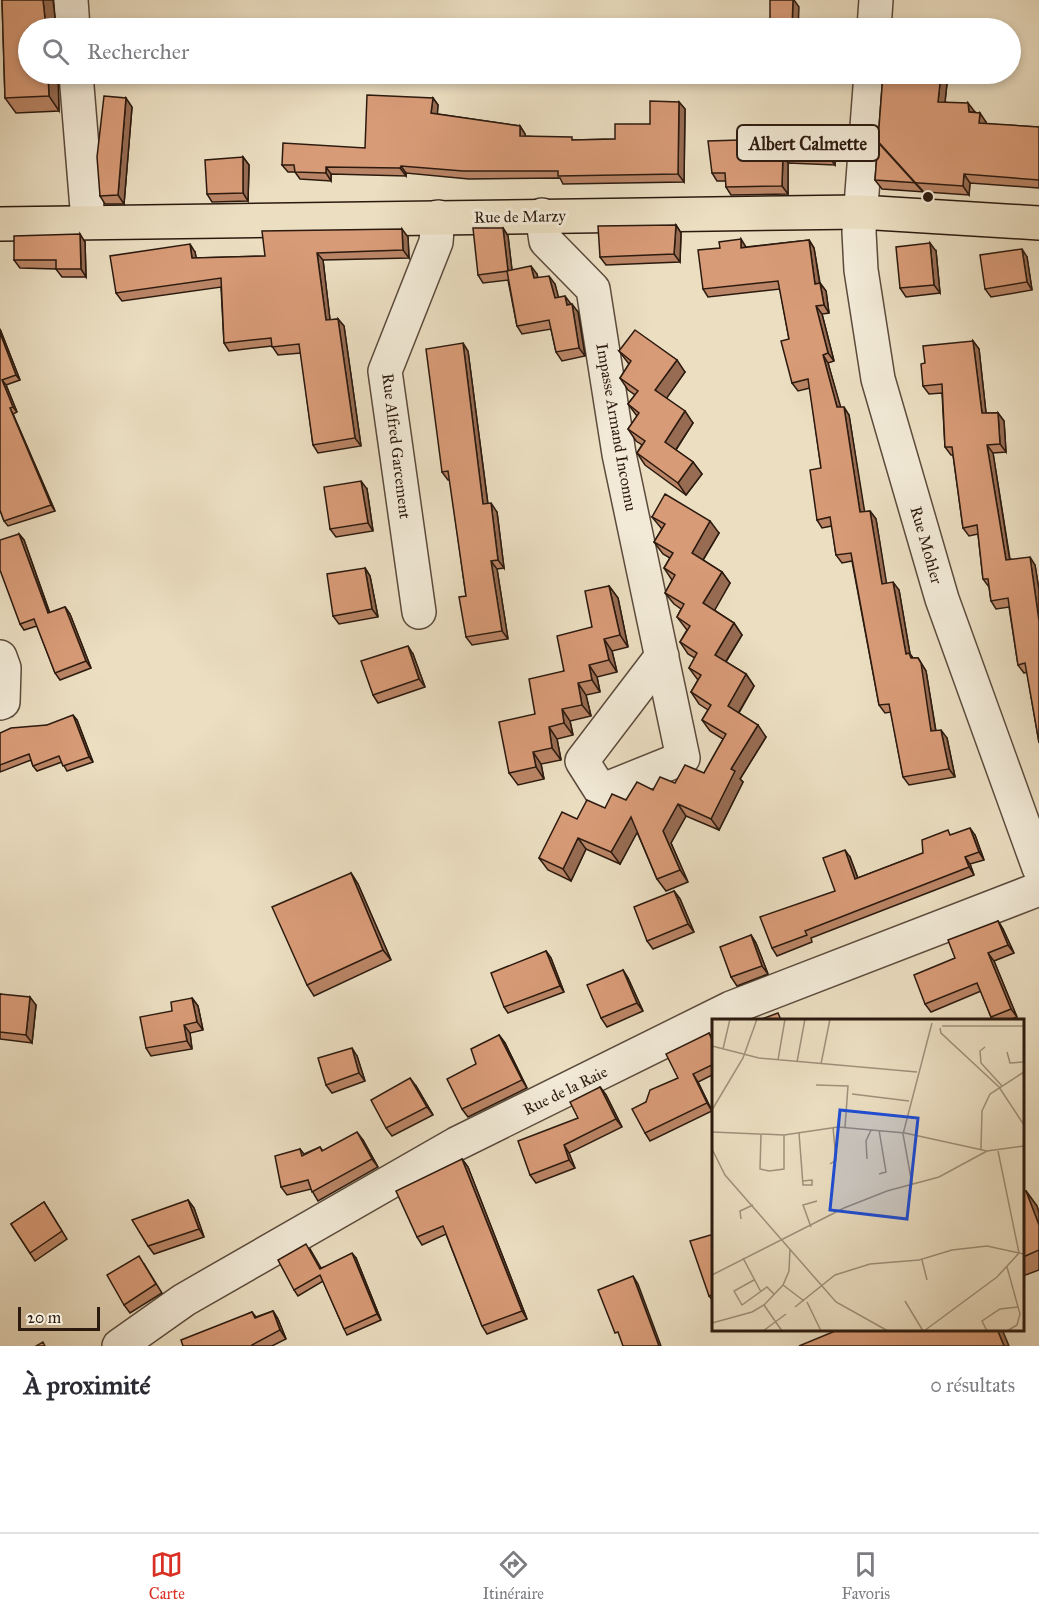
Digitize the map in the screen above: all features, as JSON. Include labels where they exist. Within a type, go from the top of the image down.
[{"type":"main road","name":"Rue de Marzy","points":[[0,224],[860,212],[1039,223]]},
{"type":"street","points":[[71,0],[72,18]]},
{"type":"street","points":[[875,18],[876,0]]},
{"type":"street","points":[[77,84],[88,221]]},
{"type":"street","name":"Rue Mohler","points":[[870,84],[860,212],[860,256],[878,380],[942,599],[1039,868]]},
{"type":"street","name":"Impasse Armand Inconnu","points":[[542,215],[546,242],[594,290],[619,454],[662,656]]},
{"type":"street","name":"Rue Alfred Garcement","points":[[419,612],[384,371],[436,242],[438,217]]},
{"type":"street","points":[[0,657],[4,668],[3,702],[0,703]]},
{"type":"street","name":"Rue de la Raie","points":[[119,1346],[184,1300],[460,1142],[731,1008],[1039,889]]},
{"type":"building","points":[[2,0],[43,0],[45,18],[18,18],[18,84],[48,84],[49,96],[5,98]]},
{"type":"building","points":[[770,0],[793,0],[792,18],[770,18]]},
{"type":"building","points":[[882,84],[940,84],[938,102],[968,103],[969,112],[980,113],[979,123],[1039,127],[1039,180],[964,174],[963,186],[875,180]]},
{"type":"building","points":[[367,95],[433,98],[431,113],[520,126],[520,136],[572,137],[572,140],[615,139],[615,124],[650,124],[650,101],[679,102],[678,174],[558,176],[558,171],[463,171],[401,166],[400,168],[326,167],[326,173],[295,172],[294,165],[282,165],[283,143],[365,148]]},
{"type":"building","points":[[104,96],[126,98],[118,195],[100,196],[97,157]]},
{"type":"building","points":[[771,125],[830,128],[829,157],[783,155],[782,186],[726,187],[725,173],[712,173],[708,141],[771,139]]},
{"type":"building","points":[[243,157],[243,193],[207,194],[205,160]]},
{"type":"building","points":[[676,225],[674,254],[600,257],[598,226]]},
{"type":"building","points":[[473,228],[503,228],[508,271],[478,275]]},
{"type":"building","points":[[402,229],[403,250],[317,253],[326,320],[338,319],[355,438],[313,445],[299,344],[272,347],[271,338],[224,343],[221,278],[116,293],[110,256],[190,244],[192,258],[265,256],[262,231]]},
{"type":"building","points":[[80,234],[81,269],[56,269],[56,260],[14,260],[14,236]]},
{"type":"building","points":[[741,239],[741,248],[809,240],[815,284],[820,283],[824,305],[816,306],[828,353],[823,355],[837,407],[844,407],[860,512],[870,511],[882,584],[893,582],[906,654],[909,653],[911,658],[918,658],[921,663],[931,731],[941,730],[949,769],[903,777],[889,704],[879,705],[851,553],[836,555],[830,517],[817,520],[810,470],[821,468],[808,379],[792,383],[781,341],[789,339],[778,281],[703,289],[698,250],[720,248],[719,242]]},
{"type":"building","points":[[930,243],[934,285],[900,288],[896,247]]},
{"type":"building","points":[[1022,249],[1027,282],[985,289],[980,255]]},
{"type":"building","points":[[531,266],[534,278],[549,276],[555,298],[565,296],[567,305],[572,304],[579,348],[556,352],[549,320],[517,326],[507,271]]},
{"type":"building","points":[[635,330],[677,360],[655,390],[685,411],[665,442],[693,462],[678,483],[637,453],[645,441],[628,429],[639,413],[628,404],[638,391],[620,378],[631,361],[619,351]]},
{"type":"building","points":[[0,333],[16,375],[2,380],[13,407],[10,408],[51,505],[4,521],[0,510]]},
{"type":"building","points":[[973,341],[982,413],[998,413],[1000,444],[987,445],[1006,560],[1030,557],[1039,621],[1039,742],[1025,663],[1018,665],[1008,598],[991,601],[988,579],[983,579],[977,525],[963,528],[952,447],[945,447],[942,384],[923,386],[921,364],[925,363],[923,346]]},
{"type":"building","points":[[463,343],[483,504],[491,503],[498,560],[491,561],[502,631],[466,637],[459,597],[466,596],[448,471],[442,472],[426,349]]},
{"type":"building","points":[[361,481],[368,523],[330,529],[324,487]]},
{"type":"building","points":[[665,494],[710,521],[692,553],[722,572],[703,603],[734,623],[715,655],[746,674],[728,706],[758,725],[731,769],[735,771],[711,819],[678,804],[663,831],[680,870],[657,879],[631,817],[611,852],[578,838],[563,869],[539,858],[562,812],[577,819],[587,800],[605,808],[612,794],[626,800],[637,782],[653,790],[660,777],[675,783],[685,765],[704,773],[726,734],[702,720],[711,705],[691,692],[701,675],[689,668],[697,653],[680,642],[690,626],[677,617],[684,604],[665,593],[675,575],[664,568],[673,553],[654,542],[665,524],[652,517]]},
{"type":"building","points":[[19,534],[48,613],[65,607],[86,661],[55,673],[34,619],[20,624],[0,570],[0,540]]},
{"type":"building","points":[[365,568],[372,609],[333,616],[327,574]]},
{"type":"building","points":[[609,586],[620,635],[604,639],[609,660],[589,665],[592,680],[578,683],[582,705],[562,709],[564,723],[549,727],[552,748],[533,752],[536,767],[509,773],[499,722],[535,714],[529,679],[564,671],[557,636],[592,627],[585,591]]},
{"type":"building","points":[[408,646],[419,679],[373,695],[361,661]]},
{"type":"building","points":[[73,715],[89,757],[63,766],[59,756],[33,766],[29,754],[0,765],[0,733],[11,728],[47,725]]},
{"type":"building","points":[[970,828],[979,852],[965,857],[969,867],[805,931],[807,935],[772,948],[760,917],[835,891],[823,858],[845,850],[855,879],[923,853],[922,840],[948,830],[950,835]]},
{"type":"building","points":[[351,873],[383,950],[307,985],[272,907]]},
{"type":"building","points":[[674,891],[688,924],[647,941],[634,907]]},
{"type":"building","points":[[998,921],[1008,945],[988,953],[1011,1009],[991,1017],[977,983],[925,1004],[914,975],[955,958],[948,940]]},
{"type":"building","points":[[751,935],[762,966],[731,977],[720,947]]},
{"type":"building","points":[[546,951],[560,986],[504,1007],[491,973]]},
{"type":"building","points":[[623,970],[637,1003],[601,1018],[587,985]]},
{"type":"building","points":[[0,994],[30,997],[26,1035],[0,1032]]},
{"type":"building","points":[[192,998],[197,1022],[184,1025],[187,1041],[146,1048],[140,1017],[172,1011],[171,1002]]},
{"type":"building","points":[[778,1013],[781,1019],[762,1019]]},
{"type":"building","points":[[709,1033],[712,1040],[712,1065],[693,1074],[707,1103],[645,1133],[632,1109],[646,1102],[650,1090],[678,1078],[666,1054]]},
{"type":"building","points":[[499,1035],[522,1080],[462,1109],[447,1079],[476,1064],[471,1049]]},
{"type":"building","points":[[352,1048],[359,1073],[326,1085],[318,1058]]},
{"type":"building","points":[[410,1078],[427,1107],[386,1128],[371,1100]]},
{"type":"building","points":[[600,1087],[616,1119],[564,1145],[569,1160],[530,1175],[518,1141],[578,1118],[570,1102]]},
{"type":"building","points":[[357,1132],[372,1159],[312,1192],[308,1180],[281,1187],[275,1156],[300,1149],[302,1156],[320,1147],[322,1151]]},
{"type":"building","points":[[462,1159],[522,1311],[482,1326],[443,1226],[417,1237],[396,1191]]},
{"type":"building","points":[[1026,1191],[1039,1225],[1039,1250],[1024,1257],[1024,1192]]},
{"type":"building","points":[[188,1200],[199,1229],[148,1246],[132,1220]]},
{"type":"building","points":[[44,1202],[62,1231],[30,1253],[11,1224]]},
{"type":"building","points":[[712,1235],[712,1295],[709,1296],[690,1241]]},
{"type":"building","points":[[306,1244],[320,1269],[352,1253],[377,1314],[344,1329],[320,1275],[294,1290],[278,1260]]},
{"type":"building","points":[[139,1256],[156,1284],[124,1305],[107,1275]]},
{"type":"building","points":[[633,1276],[659,1346],[623,1346],[618,1332],[615,1333],[598,1290]]},
{"type":"building","points":[[273,1311],[280,1330],[252,1346],[183,1346],[181,1340],[252,1312],[255,1318]]},
{"type":"building","points":[[835,1331],[998,1331],[1004,1346],[799,1346]]},
{"type":"place","name":"Albert Calmette","points":[[928,197]]}]
